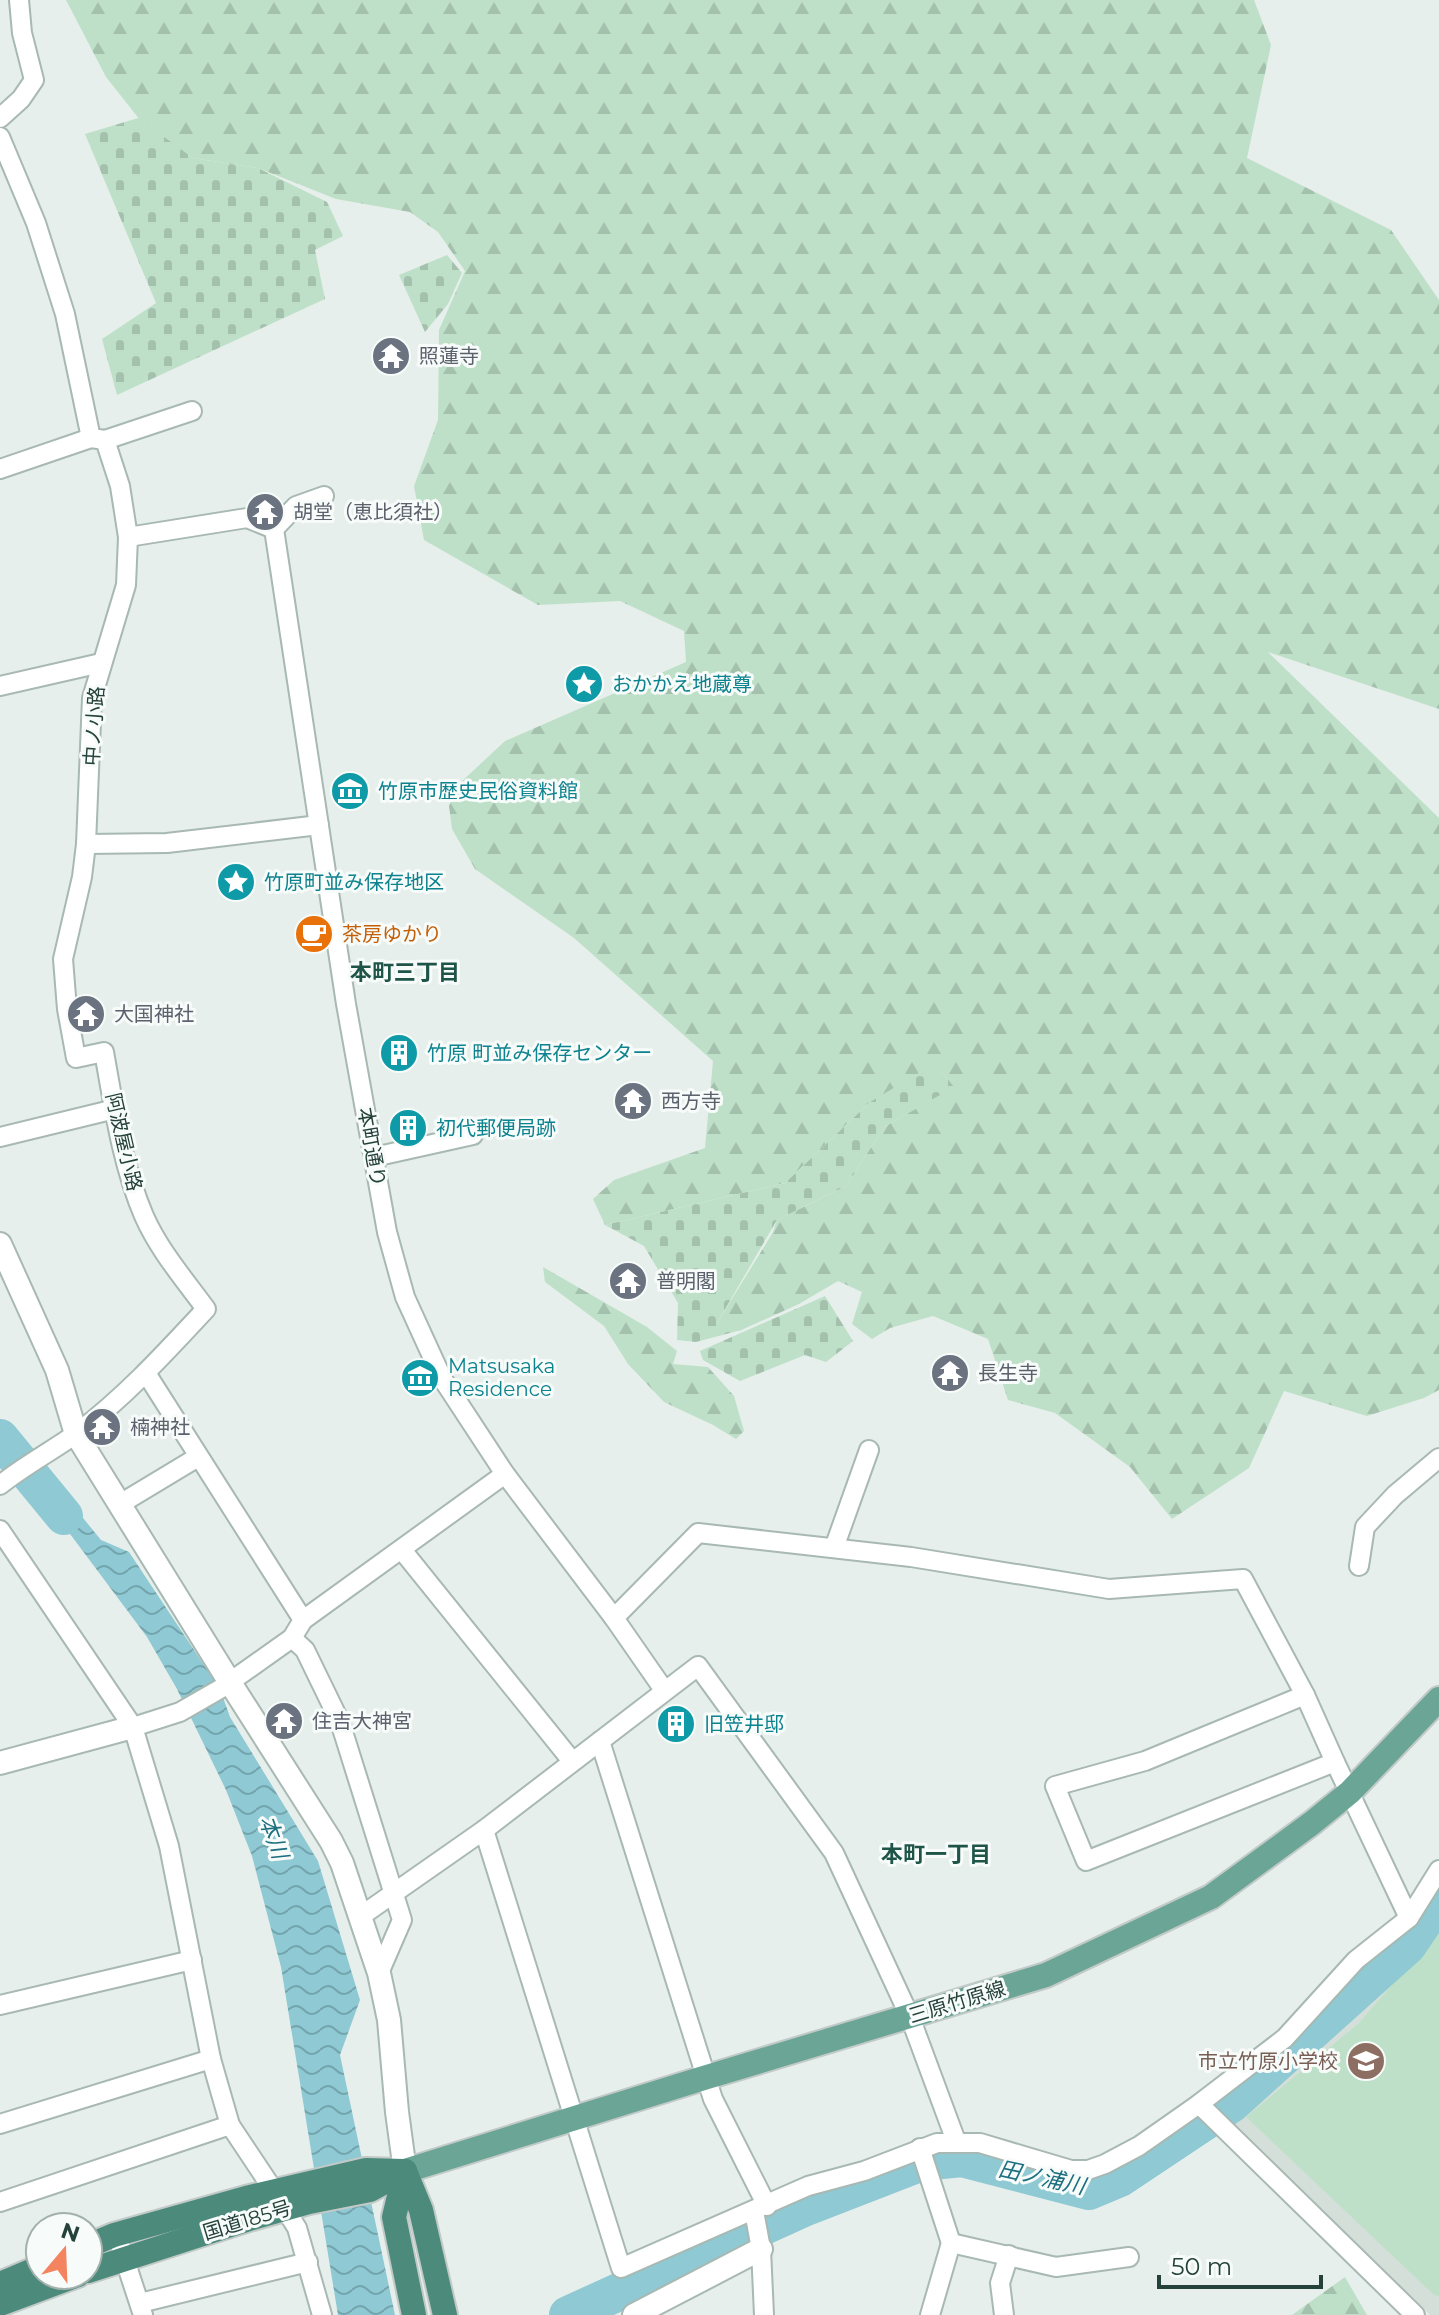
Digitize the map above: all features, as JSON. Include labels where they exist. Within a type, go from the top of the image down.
[{"type":"highway","name":"国道185号","points":[[104,2239],[405,2171]]},
{"type":"highway","points":[[405,2171],[394,2217],[414,2315]]},
{"type":"highway","points":[[405,2171],[421,2210],[445,2315]]},
{"type":"highway","name":"国道185号","points":[[104,2265],[280,2200]]},
{"type":"highway","points":[[0,2284],[24,2274]]},
{"type":"highway","points":[[0,2304],[35,2291]]},
{"type":"main road","name":"三原竹原線","points":[[405,2171],[1046,1975],[1211,1897],[1350,1792],[1439,1699]]},
{"type":"street","points":[[0,118],[21,99],[34,80],[22,33],[19,0]]},
{"type":"street","name":"中ノ小路","points":[[0,137],[36,223],[65,314],[98,439],[120,486],[128,537],[126,585],[92,698],[86,844],[82,877],[63,959],[67,1009],[76,1058],[104,1052]]},
{"type":"street","points":[[0,469],[192,411]]},
{"type":"street","points":[[128,537],[247,518],[274,529],[296,506],[324,496]]},
{"type":"street","name":"本町通り","points":[[274,529],[346,1004],[387,1232],[405,1297],[442,1378],[505,1474],[614,1618],[664,1690]]},
{"type":"street","points":[[0,686],[101,663]]},
{"type":"street","points":[[86,844],[167,843],[319,825]]},
{"type":"street","name":"阿波屋小路","points":[[104,1052],[133,1187],[145,1218],[160,1246],[206,1309],[146,1373]]},
{"type":"street","points":[[0,1137],[115,1109]]},
{"type":"street","points":[[374,1157],[473,1135]]},
{"type":"street","points":[[0,1244],[57,1370],[76,1434],[225,1685],[331,1841],[361,1916],[379,1973],[389,2020],[405,2171]]},
{"type":"street","points":[[0,1485],[40,1455],[76,1434],[146,1373],[303,1620]]},
{"type":"street","points":[[834,1548],[869,1450]]},
{"type":"street","points":[[120,1504],[198,1457]]},
{"type":"street","points":[[1359,1566],[1365,1527],[1395,1495],[1439,1458]]},
{"type":"street","points":[[0,1763],[180,1712],[292,1638],[303,1620],[505,1474]]},
{"type":"street","points":[[0,1530],[133,1727],[169,1846],[211,2059],[230,2125],[297,2228],[322,2315]]},
{"type":"street","points":[[614,1618],[698,1533],[911,1557],[1109,1589],[1243,1579],[1305,1695],[1409,1918]]},
{"type":"street","points":[[402,1550],[572,1761]]},
{"type":"street","points":[[292,1638],[305,1650],[340,1722],[402,1920],[379,1973]]},
{"type":"street","points":[[361,1916],[484,1830],[698,1666],[834,1853],[910,2017],[956,2141]]},
{"type":"street","points":[[1305,1695],[1145,1761],[1055,1786],[1086,1861],[1335,1762]]},
{"type":"street","points":[[600,1741],[713,2099],[759,2211],[764,2315]]},
{"type":"street","points":[[484,1830],[621,2268],[759,2211],[808,2186],[864,2171],[920,2148],[956,2141],[980,2143],[1049,2166],[1088,2170],[1105,2164],[1208,2113],[1285,2038],[1356,1960],[1409,1918],[1439,1870]]},
{"type":"street","points":[[0,2005],[192,1960]]},
{"type":"street","points":[[0,2124],[211,2059]]},
{"type":"street","points":[[1208,2113],[1415,2315]]},
{"type":"street","points":[[0,2202],[230,2125]]},
{"type":"street","points":[[920,2148],[951,2243],[930,2315]]},
{"type":"street","points":[[114,2235],[126,2257],[141,2309],[308,2262]]},
{"type":"street","points":[[951,2243],[1056,2267],[1129,2257]]},
{"type":"street","points":[[634,2315],[761,2245]]},
{"type":"street","points":[[1004,2315],[1000,2283],[1009,2255]]},
{"type":"shaded area","name":"市立竹原小学校","points":[[1439,1915],[1439,2315],[1430,2315],[1227,2116],[1360,2005],[1432,1927]]},
{"type":"green space","points":[[66,0],[1254,0],[1271,45],[1247,158],[1391,230],[1439,300],[1439,709],[1268,652],[1439,818],[1439,1390],[1424,1398],[1367,1416],[1284,1391],[1249,1468],[1172,1519],[1130,1467],[1055,1413],[1008,1400],[988,1339],[933,1316],[890,1328],[872,1339],[852,1324],[862,1292],[838,1281],[799,1304],[739,1331],[717,1323],[773,1232],[777,1220],[846,1186],[884,1127],[953,1087],[942,1072],[870,1102],[785,1183],[605,1225],[593,1199],[614,1180],[705,1148],[713,1061],[574,938],[475,869],[452,829],[449,806],[460,783],[505,741],[686,662],[684,631],[620,601],[538,605],[424,540],[414,486],[438,420],[439,330],[465,271],[438,232],[410,212],[336,199],[258,168],[193,158],[144,125],[106,77]]},
{"type":"green space","points":[[138,118],[193,158],[258,168],[327,202],[343,236],[315,250],[325,299],[117,395],[102,339],[156,303],[85,134]]},
{"type":"green space","points":[[447,255],[462,273],[448,304],[425,332],[399,275]]},
{"type":"green space","points":[[942,1072],[954,1087],[884,1127],[846,1186],[777,1220],[717,1323],[741,1330],[696,1342],[677,1340],[678,1303],[644,1246],[605,1225],[785,1183],[870,1102],[919,1073]]},
{"type":"green space","points":[[543,1267],[647,1327],[677,1351],[673,1364],[708,1367],[734,1396],[744,1431],[736,1439],[664,1402],[628,1364],[604,1326],[545,1282]]},
{"type":"green space","points":[[825,1296],[853,1341],[826,1362],[805,1355],[740,1381],[703,1360],[700,1351]]},
{"type":"green space","name":"市立竹原小学校","points":[[1439,1930],[1439,2296],[1434,2295],[1246,2117],[1359,2023]]},
{"type":"green space","points":[[1345,2277],[1367,2315],[1292,2315]]},
{"type":"water","points":[[43,1469],[101,1540],[129,1552],[220,1689],[230,1717],[318,1861],[360,2000],[340,2055],[395,2315],[338,2315],[281,1967],[252,1856],[226,1790],[177,1689],[147,1637],[29,1479]]},
{"type":"waterway","name":"本川","points":[[0,1438],[64,1516]]},
{"type":"waterway","name":"田ノ浦川","points":[[568,2315],[806,2207],[922,2162],[962,2158],[1089,2191],[1120,2178],[1231,2104],[1408,1945],[1439,1899]]},
{"type":"place","name":"照蓮寺","points":[[391,356]]},
{"type":"place","name":"胡堂（恵比須社）","points":[[265,512]]},
{"type":"place","name":"おかかえ地蔵尊","points":[[584,684]]},
{"type":"place","name":"竹原市歴史民俗資料館","points":[[350,791]]},
{"type":"place","name":"竹原町並み保存地区","points":[[236,882]]},
{"type":"place","name":"茶房ゆかり","points":[[314,934]]},
{"type":"place","name":"大国神社","points":[[86,1014]]},
{"type":"place","name":"竹原 町並み保存センター","points":[[399,1053]]},
{"type":"place","name":"西方寺","points":[[633,1101]]},
{"type":"place","name":"初代郵便局跡","points":[[408,1128]]},
{"type":"place","name":"普明閣","points":[[628,1281]]},
{"type":"place","name":"長生寺","points":[[950,1373]]},
{"type":"place","name":"Matsusaka Residence","points":[[420,1378]]},
{"type":"place","name":"楠神社","points":[[102,1427]]},
{"type":"place","name":"住吉大神宮","points":[[284,1721]]},
{"type":"place","name":"旧笠井邸","points":[[676,1724]]},
{"type":"place","name":"市立竹原小学校","points":[[1366,2061]]},
{"type":"district","name":"本町三丁目","points":[[405,972]]},
{"type":"district","name":"本町一丁目","points":[[936,1854]]}]
